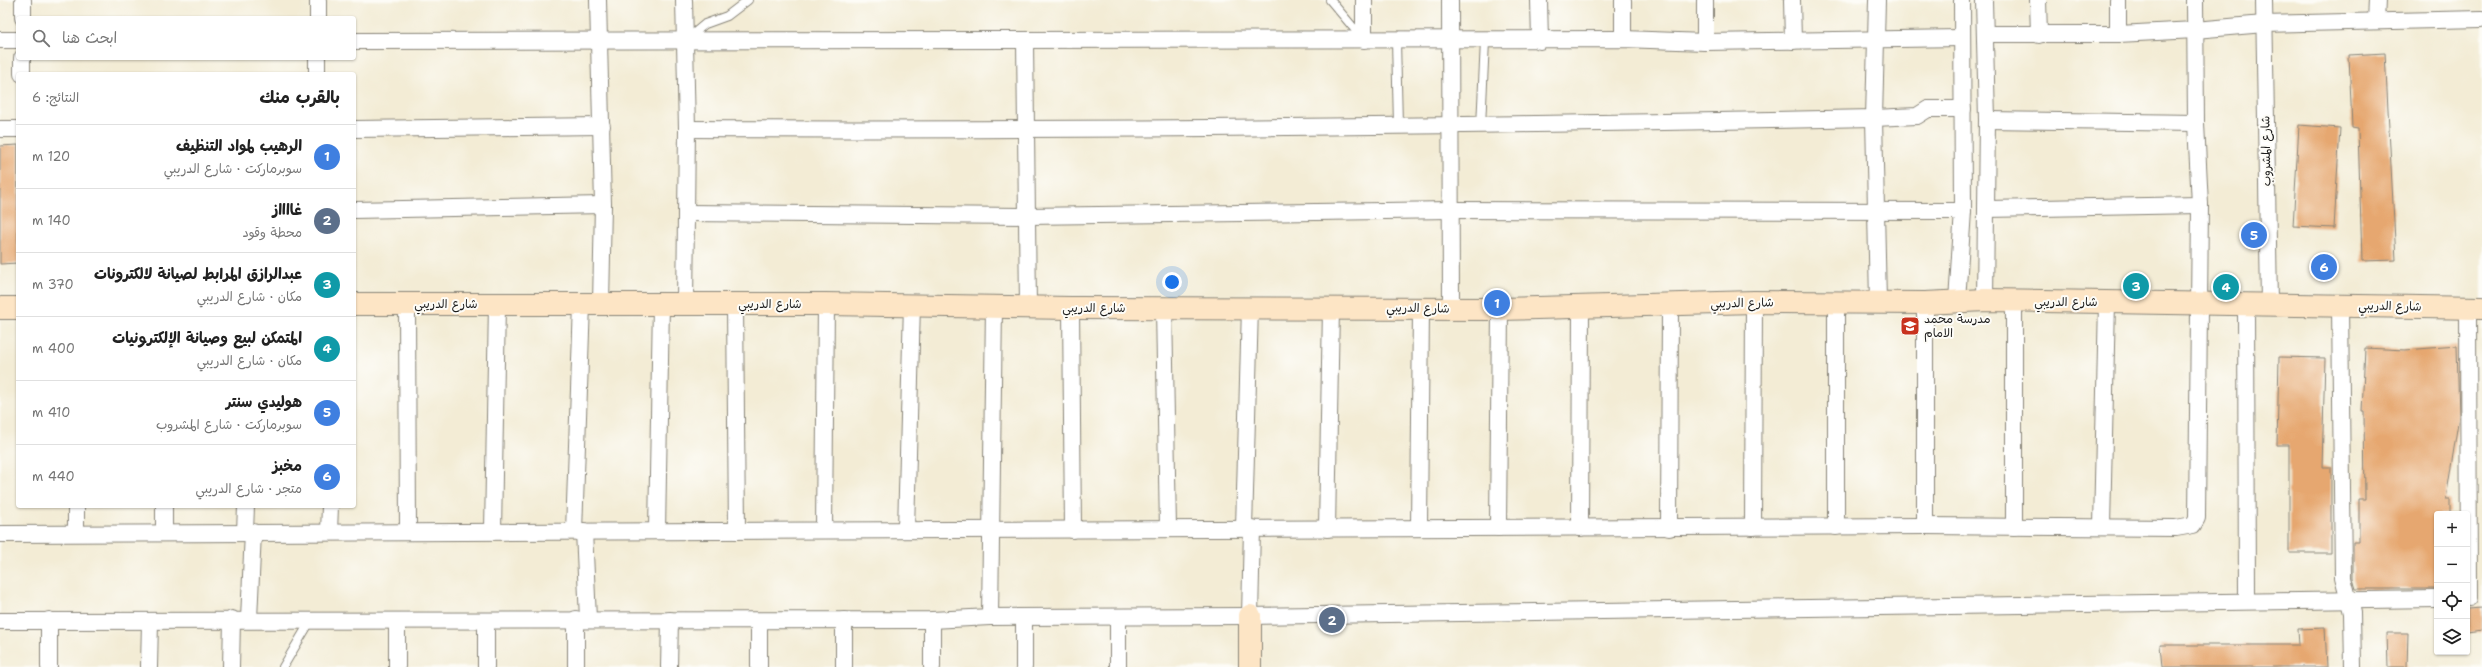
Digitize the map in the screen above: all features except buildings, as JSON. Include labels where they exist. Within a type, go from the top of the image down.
[{"type":"street","points":[[22,16],[23,0]]},
{"type":"street","points":[[318,0],[318,16]]},
{"type":"street","points":[[576,667],[582,619],[579,531],[591,304],[603,205],[598,0]]},
{"type":"street","points":[[684,0],[687,129],[685,304]]},
{"type":"street","points":[[1364,0],[1364,40]]},
{"type":"street","points":[[1450,0],[1452,126],[1451,308]]},
{"type":"street","points":[[1540,0],[1540,41]]},
{"type":"street","points":[[1623,0],[1623,39]]},
{"type":"street","points":[[1705,0],[1705,42]]},
{"type":"street","points":[[1792,0],[1793,41]]},
{"type":"street","points":[[1876,0],[1877,40],[1874,118],[1878,302]]},
{"type":"street","points":[[1957,301],[1963,211],[1962,0]]},
{"type":"street","points":[[1984,0],[1987,120],[1985,300]]},
{"type":"street","points":[[2038,0],[2039,35]]},
{"type":"street","points":[[2118,0],[2118,34]]},
{"type":"street","points":[[0,534],[164,532],[1073,530],[1248,528],[1753,528],[1925,526],[2102,526],[2176,528],[2193,525],[2197,518],[2200,302],[2200,205],[2196,123],[2195,0]]},
{"type":"street","name":"شارع المشروب","points":[[2264,0],[2269,303]]},
{"type":"street","points":[[2376,21],[2377,0]]},
{"type":"street","points":[[1986,34],[2118,34],[2195,30],[2264,24],[2482,19]]},
{"type":"street","points":[[356,40],[598,42],[1540,41],[1623,39],[1705,42],[1961,38]]},
{"type":"street","points":[[0,40],[16,40]]},
{"type":"street","points":[[1025,41],[1028,307]]},
{"type":"street","points":[[22,60],[22,72]]},
{"type":"street","points":[[317,60],[317,72]]},
{"type":"street","points":[[687,129],[1026,131],[1481,126],[1874,118],[1917,116],[1928,109],[1963,109]]},
{"type":"street","points":[[1987,120],[2196,123]]},
{"type":"street","points":[[356,129],[602,126]]},
{"type":"street","points":[[0,128],[16,129]]},
{"type":"street","points":[[356,210],[603,205]]},
{"type":"street","points":[[1987,209],[2200,205]]},
{"type":"street","points":[[686,213],[1027,216],[1451,210],[1963,211]]},
{"type":"street","name":"شارع الدريبي","points":[[356,304],[912,304],[1071,308],[1250,307],[1500,309],[1754,302],[1925,303],[1985,300],[2014,302],[2269,303],[2475,308]]},
{"type":"street","points":[[1753,528],[1754,302]]},
{"type":"street","points":[[1836,302],[1836,527]]},
{"type":"street","points":[[2014,302],[2014,527]]},
{"type":"street","points":[[2102,526],[2107,302]]},
{"type":"street","points":[[1925,303],[1925,526]]},
{"type":"street","points":[[2246,303],[2247,601]]},
{"type":"street","points":[[407,304],[408,532]]},
{"type":"street","points":[[493,531],[497,304]]},
{"type":"street","points":[[657,531],[661,304]]},
{"type":"street","points":[[735,304],[737,531]]},
{"type":"street","points":[[824,530],[826,304]]},
{"type":"street","points":[[906,530],[912,304]]},
{"type":"street","points":[[1669,528],[1670,305]]},
{"type":"street","points":[[2340,305],[2343,578],[2352,621],[2353,667]]},
{"type":"street","points":[[990,617],[994,306]]},
{"type":"street","points":[[1580,528],[1581,306]]},
{"type":"street","points":[[1250,307],[1248,528],[1250,667]]},
{"type":"street","points":[[0,308],[16,308]]},
{"type":"street","points":[[1071,308],[1073,530]]},
{"type":"street","points":[[1164,308],[1168,529]]},
{"type":"street","points":[[1327,529],[1331,308]]},
{"type":"street","points":[[1419,528],[1421,308]]},
{"type":"street","points":[[2473,598],[2475,308]]},
{"type":"street","points":[[1498,528],[1500,309]]},
{"type":"street","points":[[76,508],[76,533]]},
{"type":"street","points":[[164,508],[164,532]]},
{"type":"street","points":[[246,508],[249,532],[249,619]]},
{"type":"street","points":[[329,532],[330,508]]},
{"type":"street","points":[[0,621],[150,621],[232,619],[397,621],[582,619],[759,621],[932,620],[990,617],[1250,616],[2434,598]]},
{"type":"street","points":[[1118,617],[1118,667]]},
{"type":"street","points":[[1024,618],[1024,667]]},
{"type":"street","points":[[231,667],[232,619]]},
{"type":"street","points":[[49,620],[49,667]]},
{"type":"street","points":[[669,667],[670,620]]},
{"type":"street","points":[[844,620],[844,667]]},
{"type":"street","points":[[932,620],[932,667]]},
{"type":"street","points":[[150,621],[150,667]]},
{"type":"street","points":[[397,621],[397,667]]},
{"type":"street","points":[[486,621],[486,667]]},
{"type":"street","points":[[758,667],[759,621]]},
{"type":"lane","points":[[684,41],[705,24],[727,16],[748,0]]},
{"type":"lane","points":[[1330,0],[1364,40]]},
{"type":"lane","points":[[1396,40],[1398,126]]},
{"type":"lane","points":[[1481,126],[1485,41]]},
{"type":"lane","points":[[283,667],[311,620]]},
{"type":"place","name":"هوليدي سنتر","points":[[2254,235]]},
{"type":"place","name":"مخبز","points":[[2324,267]]},
{"type":"place","name":"عبدالرازق المرابط لصيانة لالكترونات","points":[[2136,286]]},
{"type":"place","name":"المتمكن لبيع وصيانة الإلكترونيات","points":[[2226,287]]},
{"type":"place","name":"الرهيب لمواد التنظيف","points":[[1497,303]]},
{"type":"place","name":"مدرسة محمد الامام","points":[[1910,326]]},
{"type":"place","name":"غااااز","points":[[1332,620]]}]
